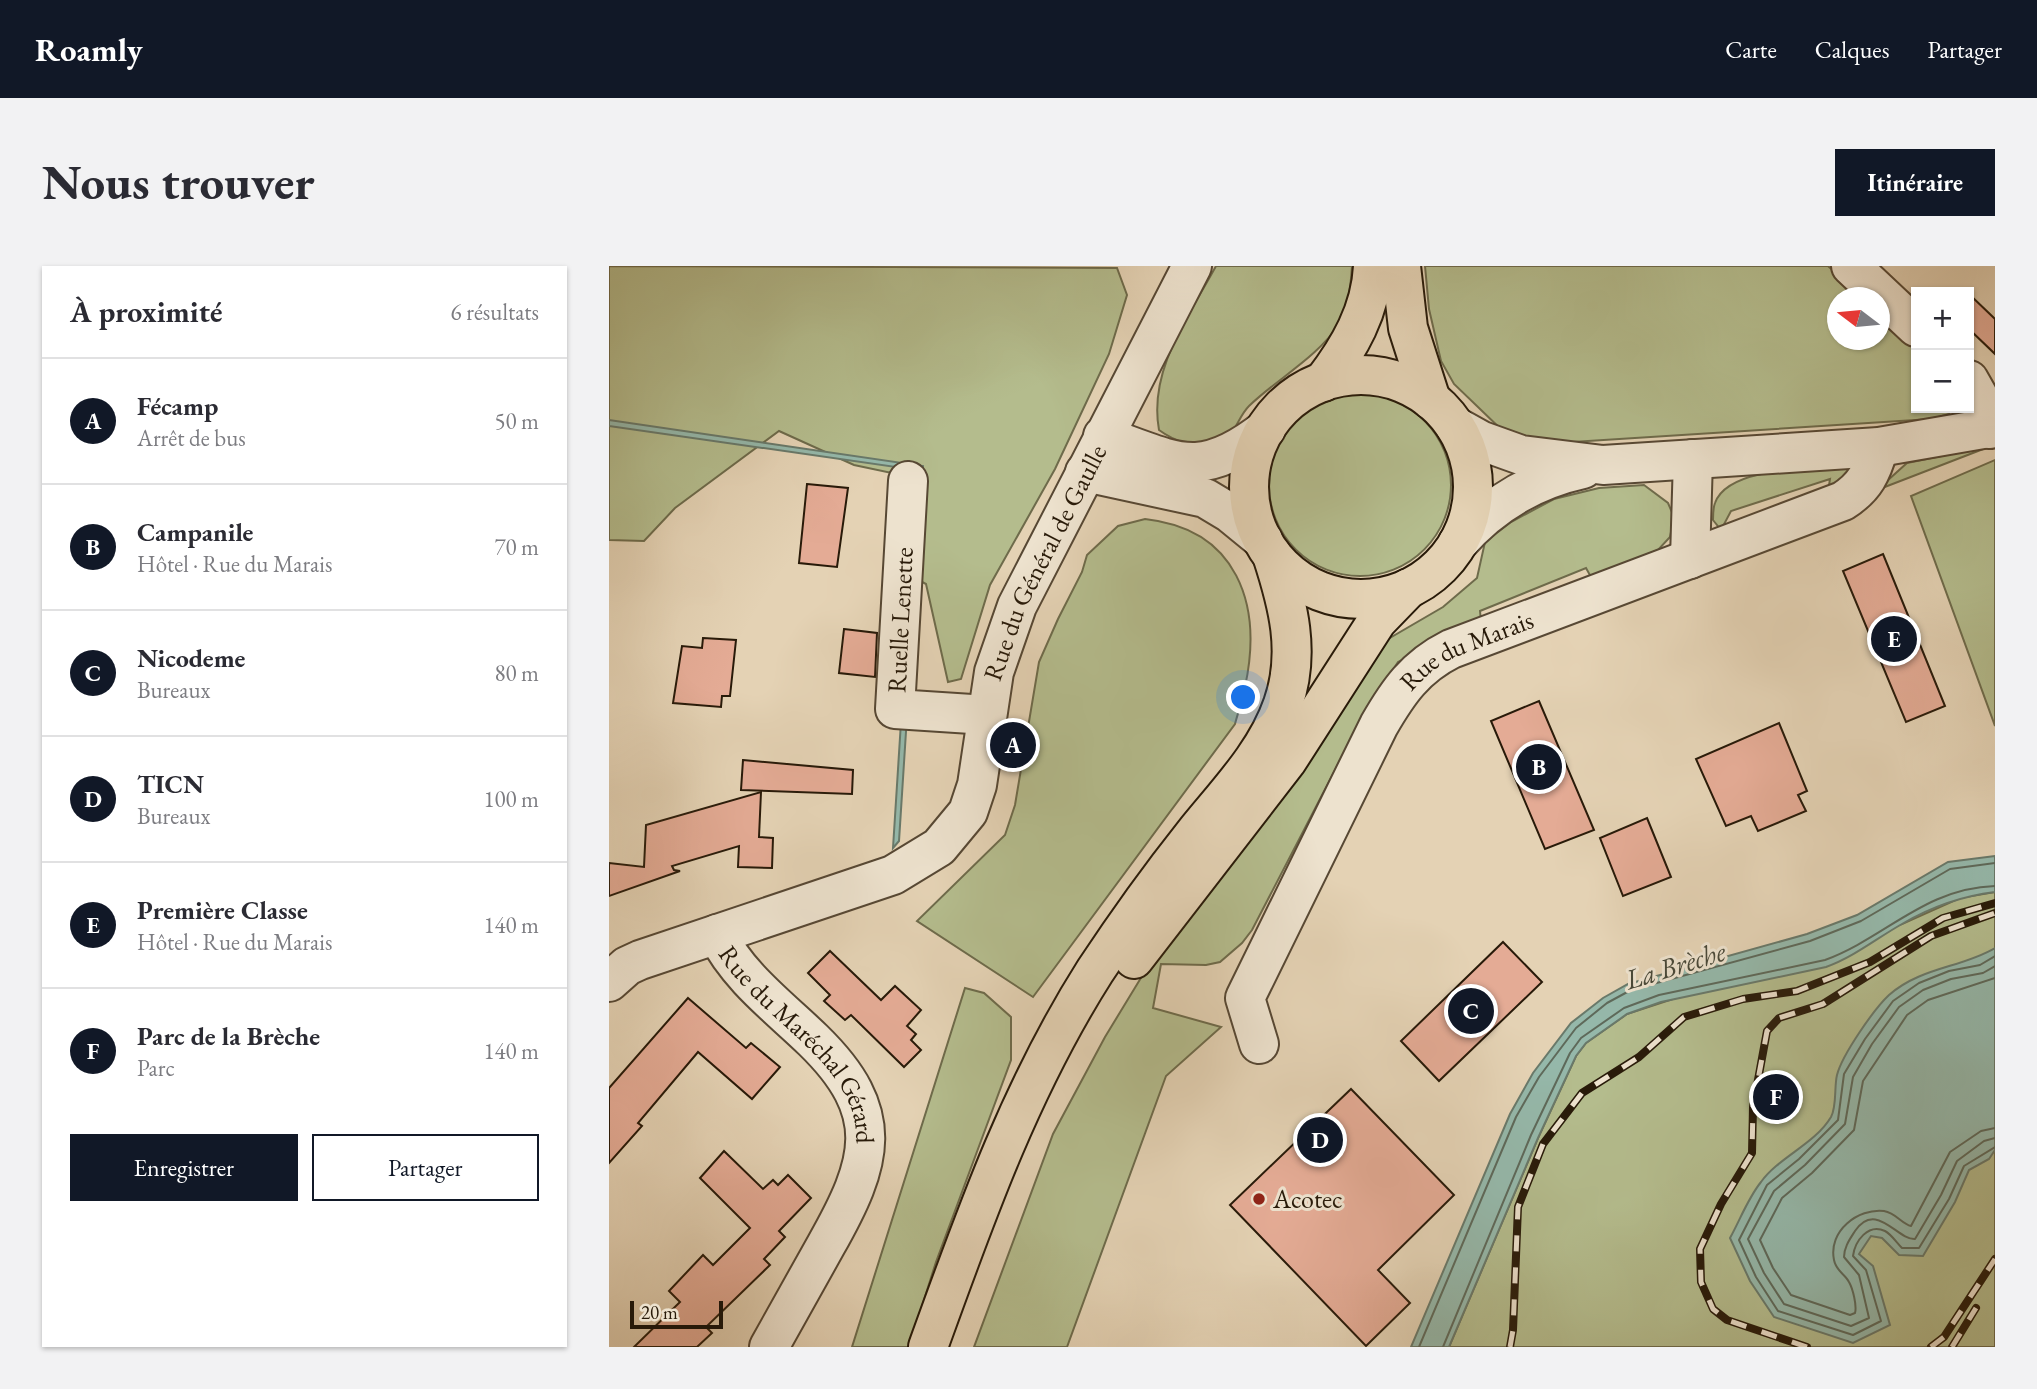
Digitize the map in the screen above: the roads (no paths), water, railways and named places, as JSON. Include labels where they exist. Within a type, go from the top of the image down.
[{"type":"main road","points":[[1323,382],[1356,332],[1366,302],[1373,266]]},
{"type":"main road","points":[[955,1347],[1036,1130],[1094,1020],[1154,931],[1287,761],[1377,621],[1409,589],[1432,574],[1458,543],[1468,520],[1473,484],[1466,448],[1443,413],[1408,328],[1401,266]]},
{"type":"main road","points":[[928,1347],[991,1174],[1045,1055],[1122,932],[1253,759],[1277,720],[1288,687],[1293,653],[1290,618],[1268,547],[1254,516],[1250,491],[1255,453],[1266,429],[1290,401],[1323,382],[1347,376],[1386,378],[1410,386],[1443,413]]},
{"type":"main road","points":[[1268,547],[1306,584],[1334,596],[1365,599],[1409,589]]},
{"type":"street","name":"Rue du Général de Gaulle","points":[[609,982],[627,966],[893,874],[921,860],[949,837],[968,812],[977,785],[994,673],[1017,606],[1192,266]]},
{"type":"street","points":[[1851,266],[1911,322]]},
{"type":"street","points":[[1458,543],[1475,524],[1522,491],[1566,473],[1603,465],[1879,447],[1992,428],[1974,389]]},
{"type":"street","points":[[1443,413],[1482,441],[1521,455],[1603,465]]},
{"type":"street","points":[[1103,436],[1175,461],[1201,464],[1233,453],[1266,429]]},
{"type":"street","name":"Rue du Marais","points":[[1259,1044],[1245,998],[1379,725],[1396,696],[1417,669],[1451,649],[1843,501],[1863,486],[1873,471],[1879,447]]},
{"type":"street","points":[[1690,559],[1693,459]]},
{"type":"street","points":[[1085,472],[1205,498],[1230,513],[1268,547]]},
{"type":"street","name":"Ruelle Lenette","points":[[908,481],[895,709],[987,715]]},
{"type":"street","name":"Rue du Maréchal Gérard","points":[[717,934],[733,961],[831,1058],[852,1086],[864,1117],[866,1146],[856,1190],[769,1347]]},
{"type":"water","points":[[609,420],[923,466],[899,841],[893,848],[917,470],[609,426]]},
{"type":"water","points":[[1995,856],[1995,892],[1959,899],[1924,912],[1826,967],[1661,1002],[1627,1014],[1586,1043],[1576,1056],[1538,1138],[1449,1347],[1411,1347],[1510,1114],[1533,1073],[1571,1023],[1603,998],[1628,984],[1807,934],[1857,915],[1948,862]]},
{"type":"water","points":[[1995,948],[1995,1150],[1989,1159],[1969,1170],[1955,1202],[1923,1256],[1899,1255],[1882,1238],[1871,1236],[1859,1254],[1873,1266],[1890,1325],[1853,1343],[1774,1317],[1750,1281],[1730,1238],[1752,1195],[1777,1165],[1816,1135],[1831,1117],[1840,1066],[1859,1033],[1889,995],[1914,979]]},
{"type":"railway","points":[[1510,1347],[1518,1207],[1543,1144],[1582,1093],[1639,1057],[1684,1017],[1743,999],[1797,991],[1870,962],[1943,918],[1995,903]]},
{"type":"railway","points":[[1807,1347],[1727,1320],[1713,1309],[1701,1282],[1700,1249],[1721,1204],[1752,1153],[1753,1107],[1767,1031],[1779,1018],[1823,1004],[1931,936],[1995,913]]},
{"type":"railway","points":[[1931,1347],[1944,1337],[1995,1259]]},
{"type":"railway","points":[[1952,1347],[1976,1308]]},
{"type":"place","name":"Première Classe","points":[[1894,639]]},
{"type":"place","name":"Fécamp","points":[[1013,745]]},
{"type":"place","name":"Campanile","points":[[1539,767]]},
{"type":"place","name":"Nicodeme","points":[[1471,1011]]},
{"type":"place","name":"Parc de la Brèche","points":[[1776,1097]]},
{"type":"place","name":"TICN","points":[[1320,1140]]},
{"type":"place","name":"Acotec","points":[[1259,1199]]},
{"type":"water label","name":"La Brèche","points":[[1675,965]]}]
